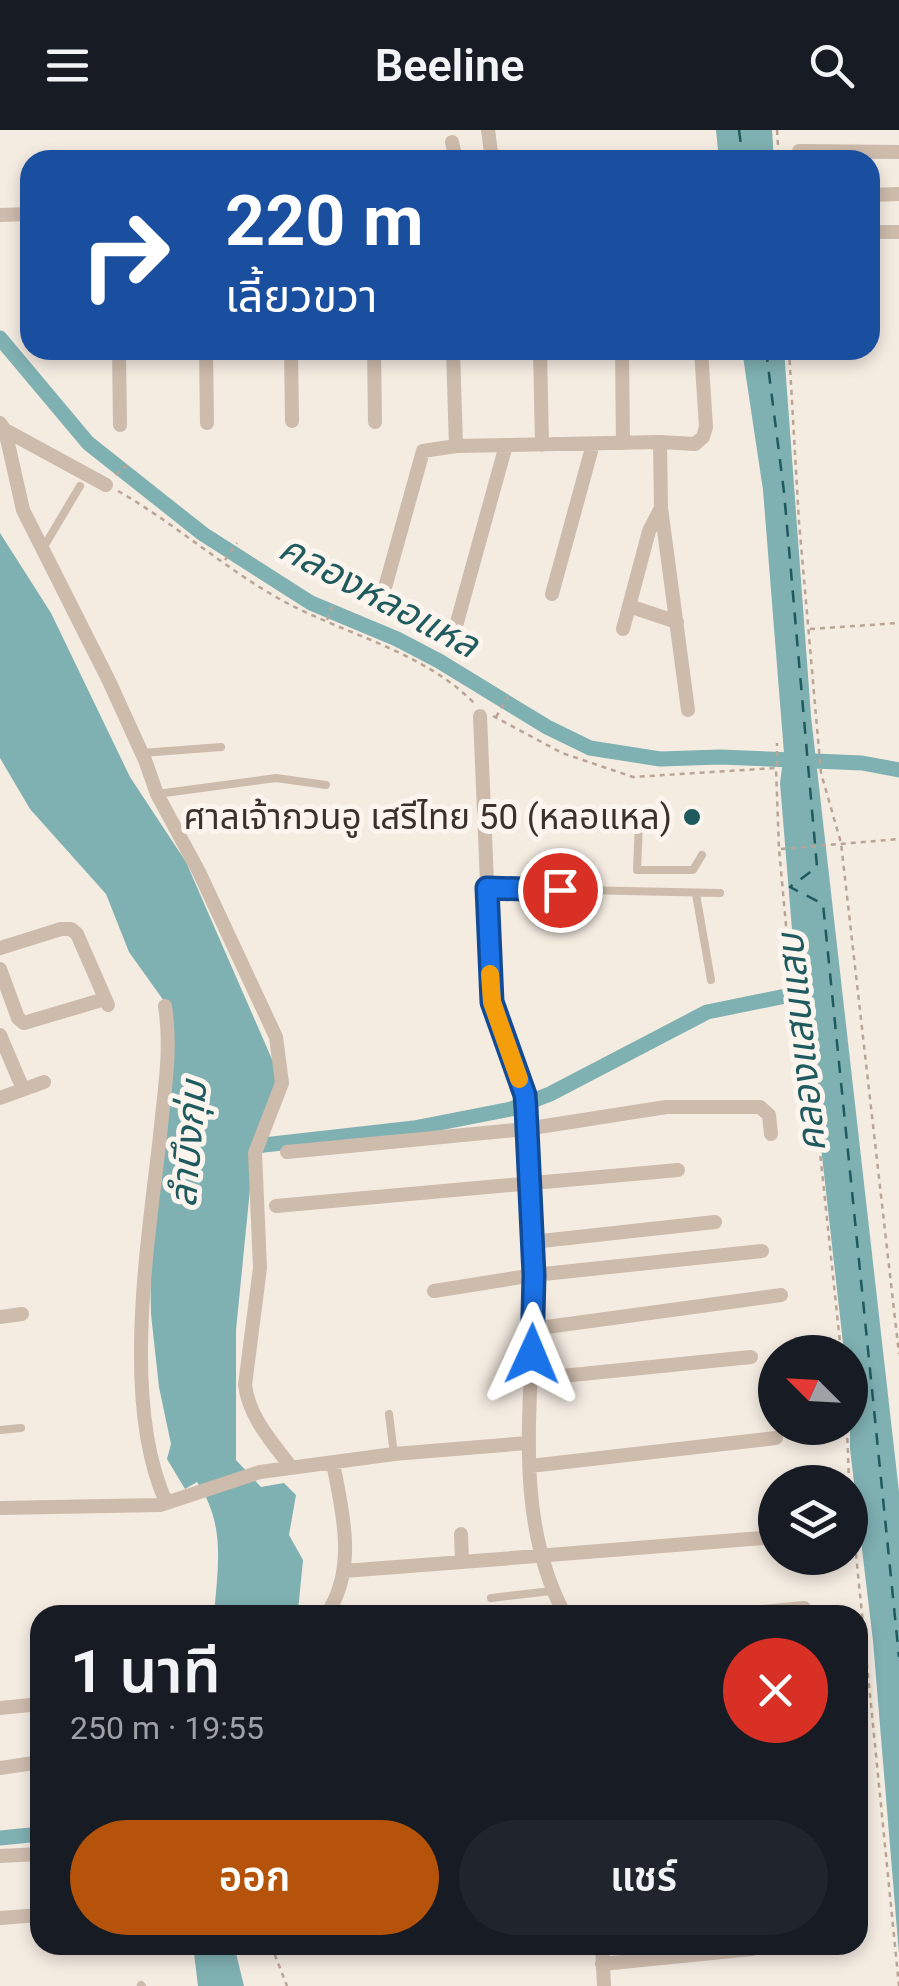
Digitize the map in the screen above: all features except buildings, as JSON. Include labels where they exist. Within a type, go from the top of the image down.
[{"type":"street","points":[[452,142],[454,150]]},
{"type":"street","points":[[119,360],[120,425]]},
{"type":"street","points":[[206,360],[207,424]]},
{"type":"street","points":[[291,360],[292,421]]},
{"type":"street","points":[[374,360],[375,422]]},
{"type":"street","points":[[452,360],[456,446]]},
{"type":"street","points":[[540,360],[542,444]]},
{"type":"street","points":[[622,360],[623,443]]},
{"type":"street","points":[[381,602],[421,453],[456,446],[696,444],[706,427],[703,360]]},
{"type":"street","points":[[3,426],[106,485]]},
{"type":"street","points":[[3,426],[23,510],[276,1038],[282,1086],[259,1145],[260,1268],[252,1312],[246,1393],[264,1431],[291,1467]]},
{"type":"street","points":[[660,442],[662,508],[688,710]]},
{"type":"street","points":[[552,594],[592,444]]},
{"type":"street","points":[[456,626],[506,445]]},
{"type":"street","points":[[623,629],[650,532],[662,508]]},
{"type":"street","points":[[629,606],[677,622]]},
{"type":"street","points":[[488,717],[487,888],[492,1002],[525,1102],[534,1275],[528,1442],[540,1554],[559,1605]]},
{"type":"street","points":[[0,948],[71,929],[77,934],[106,1002],[24,1023],[18,1018],[0,969]]},
{"type":"street","points":[[165,1006],[169,1059],[150,1234],[141,1372],[146,1436],[153,1468],[168,1501]]},
{"type":"street","points":[[0,1035],[23,1089]]},
{"type":"street","points":[[0,1098],[44,1082]]},
{"type":"street","points":[[287,1152],[526,1129],[666,1107],[760,1107],[769,1116],[771,1134]]},
{"type":"street","points":[[276,1206],[678,1170]]},
{"type":"street","points":[[532,1242],[715,1222]]},
{"type":"street","points":[[434,1291],[534,1275],[762,1251]]},
{"type":"street","points":[[532,1328],[781,1294]]},
{"type":"street","points":[[0,1318],[22,1314]]},
{"type":"street","points":[[532,1380],[751,1357]]},
{"type":"street","points":[[530,1466],[758,1440]]},
{"type":"street","points":[[0,1508],[168,1501],[260,1472],[528,1442]]},
{"type":"street","points":[[332,1463],[346,1545],[344,1570],[332,1605]]},
{"type":"street","points":[[461,1534],[462,1562]]},
{"type":"street","points":[[344,1570],[758,1538]]},
{"type":"street","points":[[0,1708],[30,1705]]},
{"type":"street","points":[[0,1768],[30,1764]]},
{"type":"street","points":[[0,1856],[30,1854]]},
{"type":"street","points":[[0,1918],[30,1916]]},
{"type":"street","points":[[602,1955],[604,1986]]},
{"type":"street","points":[[602,1964],[698,1955]]},
{"type":"lane","points":[[42,550],[80,486]]},
{"type":"lane","points":[[142,754],[221,747]]},
{"type":"lane","points":[[157,794],[276,778],[326,785]]},
{"type":"lane","points":[[636,880],[638,823]]},
{"type":"lane","points":[[487,888],[636,880],[693,870],[702,855]]},
{"type":"lane","points":[[636,880],[696,894],[720,893]]},
{"type":"lane","points":[[696,894],[711,980]]},
{"type":"lane","points":[[389,1414],[394,1454]]},
{"type":"lane","points":[[0,1430],[21,1428]]},
{"type":"lane","points":[[491,1598],[551,1591]]},
{"type":"path","points":[[791,360],[799,522],[820,773],[841,842],[899,1354]]},
{"type":"path","points":[[106,485],[162,516],[284,601],[449,680],[488,717],[562,753],[633,777],[776,768]]},
{"type":"path","points":[[226,559],[237,543]]},
{"type":"path","points":[[326,622],[334,603]]},
{"type":"path","points":[[809,629],[899,624]]},
{"type":"path","points":[[488,717],[508,697]]},
{"type":"path","points":[[777,743],[782,886],[795,1024],[806,1038],[811,1067],[839,1335]]},
{"type":"path","points":[[780,849],[899,839]]},
{"type":"path","points":[[782,886],[790,888]]},
{"type":"path","points":[[858,1575],[861,1605]]},
{"type":"path","points":[[868,1675],[899,1986]]},
{"type":"path","points":[[275,1955],[287,1986]]},
{"type":"water","points":[[716,130],[772,130],[773,150],[718,150]]},
{"type":"water","points":[[744,360],[785,360],[811,716],[899,1492],[899,1954],[865,1575],[868,1465],[852,1465],[850,1449],[850,1445],[868,1445],[868,1335],[842,1335],[809,1040],[799,1015],[780,783],[784,753],[763,490]]},
{"type":"water","name":"ลำบึงกุ่ม","points":[[0,533],[51,613],[130,777],[186,862],[281,1080],[252,1169],[236,1330],[236,1460],[261,1487],[284,1483],[296,1495],[289,1535],[303,1560],[299,1605],[215,1605],[216,1530],[197,1482],[185,1489],[167,1459],[171,1444],[159,1387],[151,1314],[150,1253],[169,1008],[129,952],[106,894],[30,809],[0,758]]},
{"type":"water","points":[[194,1955],[236,1955],[244,1986],[198,1986]]},
{"type":"waterway","name":"คลองหลอแหล","points":[[0,338],[88,443],[203,534],[311,603],[397,639],[590,748],[660,759],[720,757],[862,763],[899,770]]},
{"type":"waterway","name":"คลองแสนแสบ","points":[[246,1147],[414,1128],[511,1109],[550,1094],[707,1012],[815,990]]},
{"type":"waterway","points":[[0,1838],[30,1835]]},
{"type":"ferry route","points":[[739,130],[742,150]]},
{"type":"ferry route","points":[[767,360],[784,492],[817,867],[790,887],[823,904],[899,1657]]},
{"type":"slow traffic","points":[[490,974],[492,1002],[519,1079]]},
{"type":"place","name":"ศาลเจ้ากวนอู เสรีไทย 50 (หลอแหล)","points":[[692,817]]},
{"type":"route","points":[[532,1354],[534,1275],[525,1095],[492,1002],[487,888],[560,890]]}]
